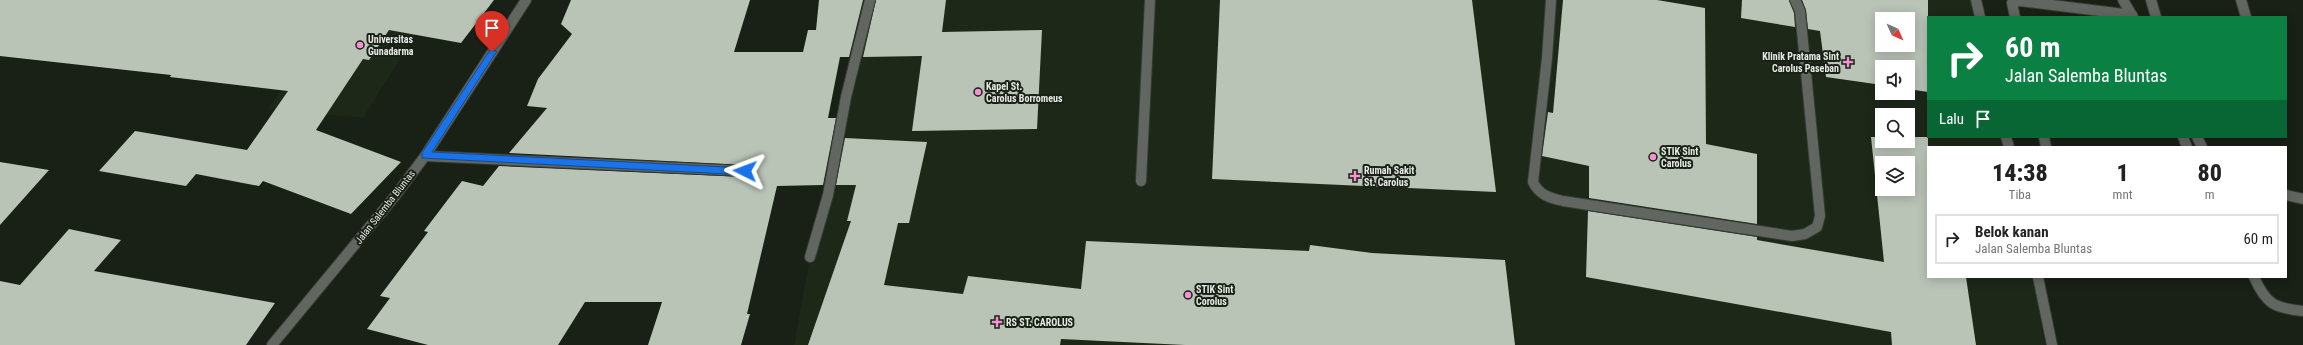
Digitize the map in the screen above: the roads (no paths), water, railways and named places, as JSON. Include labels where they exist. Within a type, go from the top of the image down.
[{"type":"street","name":"Jalan Salemba Bluntas","points":[[272,345],[395,196],[425,156],[526,0]]},
{"type":"street","points":[[810,257],[828,195],[846,97],[870,0]]},
{"type":"street","points":[[1141,181],[1150,0]]},
{"type":"street","points":[[1551,0],[1547,58],[1533,182],[1535,187],[1542,194],[1563,201],[1792,236],[1805,234],[1817,227],[1820,216],[1800,11],[1795,0]]},
{"type":"street","points":[[1976,0],[1980,16]]},
{"type":"street","points":[[2015,16],[2012,3],[2020,0],[2133,16]]},
{"type":"street","points":[[2123,0],[2133,16]]},
{"type":"street","points":[[2151,0],[2156,16]]},
{"type":"street","points":[[2241,0],[2246,16]]},
{"type":"street","points":[[425,156],[745,171]]},
{"type":"street","points":[[2287,195],[2303,199]]},
{"type":"street","points":[[2038,278],[2052,345]]},
{"type":"street","points":[[2254,278],[2262,295],[2278,309],[2303,311]]},
{"type":"place","name":"Universitas Gunadarma","points":[[360,45]]},
{"type":"place","name":"Klinik Pratama Sint Carolus Paseban","points":[[1848,62]]},
{"type":"place","name":"Kapel St. Carolus Borromeus","points":[[978,92]]},
{"type":"place","name":"STIK Sint Carolus","points":[[1653,157]]},
{"type":"place","name":"Rumah Sakit St. Carolus","points":[[1355,176]]},
{"type":"place","name":"STIK Sint Corolus","points":[[1188,295]]},
{"type":"place","name":"RS ST. CAROLUS","points":[[997,322]]}]
